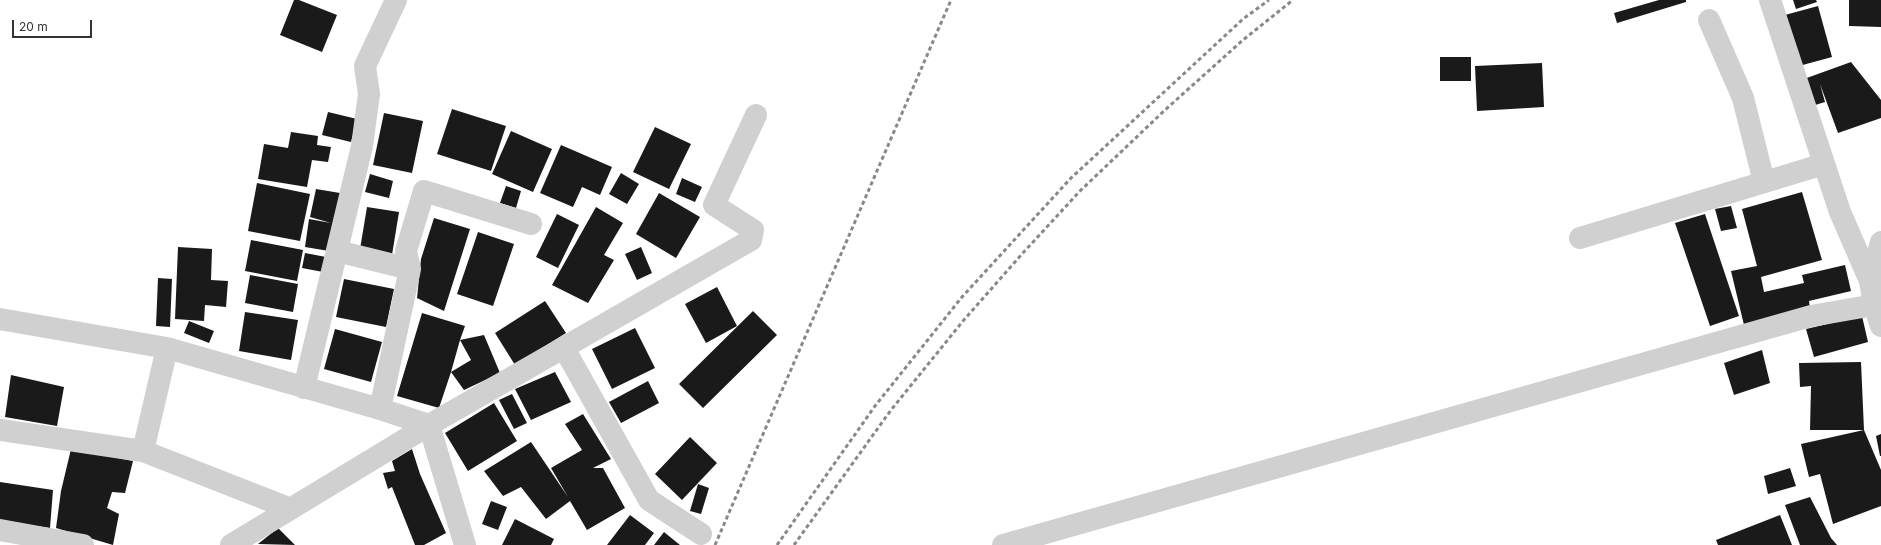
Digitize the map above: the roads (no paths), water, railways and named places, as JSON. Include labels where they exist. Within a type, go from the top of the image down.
[{"type":"street","points":[[304,388],[362,146],[369,94],[365,66],[396,0]]},
{"type":"street","points":[[1770,0],[1840,212],[1870,281],[1874,305],[1881,326]]},
{"type":"street","points":[[1709,20],[1743,98],[1764,182]]},
{"type":"street","points":[[231,545],[429,425],[751,240],[753,230],[714,205],[756,115]]},
{"type":"street","points":[[1580,238],[1824,164]]},
{"type":"street","points":[[380,409],[410,269],[406,251],[424,192],[531,224]]},
{"type":"street","points":[[1870,281],[1881,242]]},
{"type":"street","points":[[337,251],[410,269]]},
{"type":"street","points":[[1004,545],[1810,316],[1874,305]]},
{"type":"street","points":[[0,319],[167,348],[380,409],[429,425]]},
{"type":"street","points":[[143,452],[167,348]]},
{"type":"street","points":[[564,348],[650,500],[701,534]]},
{"type":"street","points":[[429,425],[465,545]]},
{"type":"street","points":[[0,430],[143,452],[291,509]]},
{"type":"street","points":[[0,530],[83,545]]},
{"type":"railway","points":[[715,545],[951,0]]},
{"type":"railway","points":[[777,545],[875,406],[962,297],[1071,178],[1243,19],[1269,0]]},
{"type":"railway","points":[[794,545],[891,410],[963,321],[1022,254],[1080,191],[1165,110],[1243,40],[1293,0]]}]
